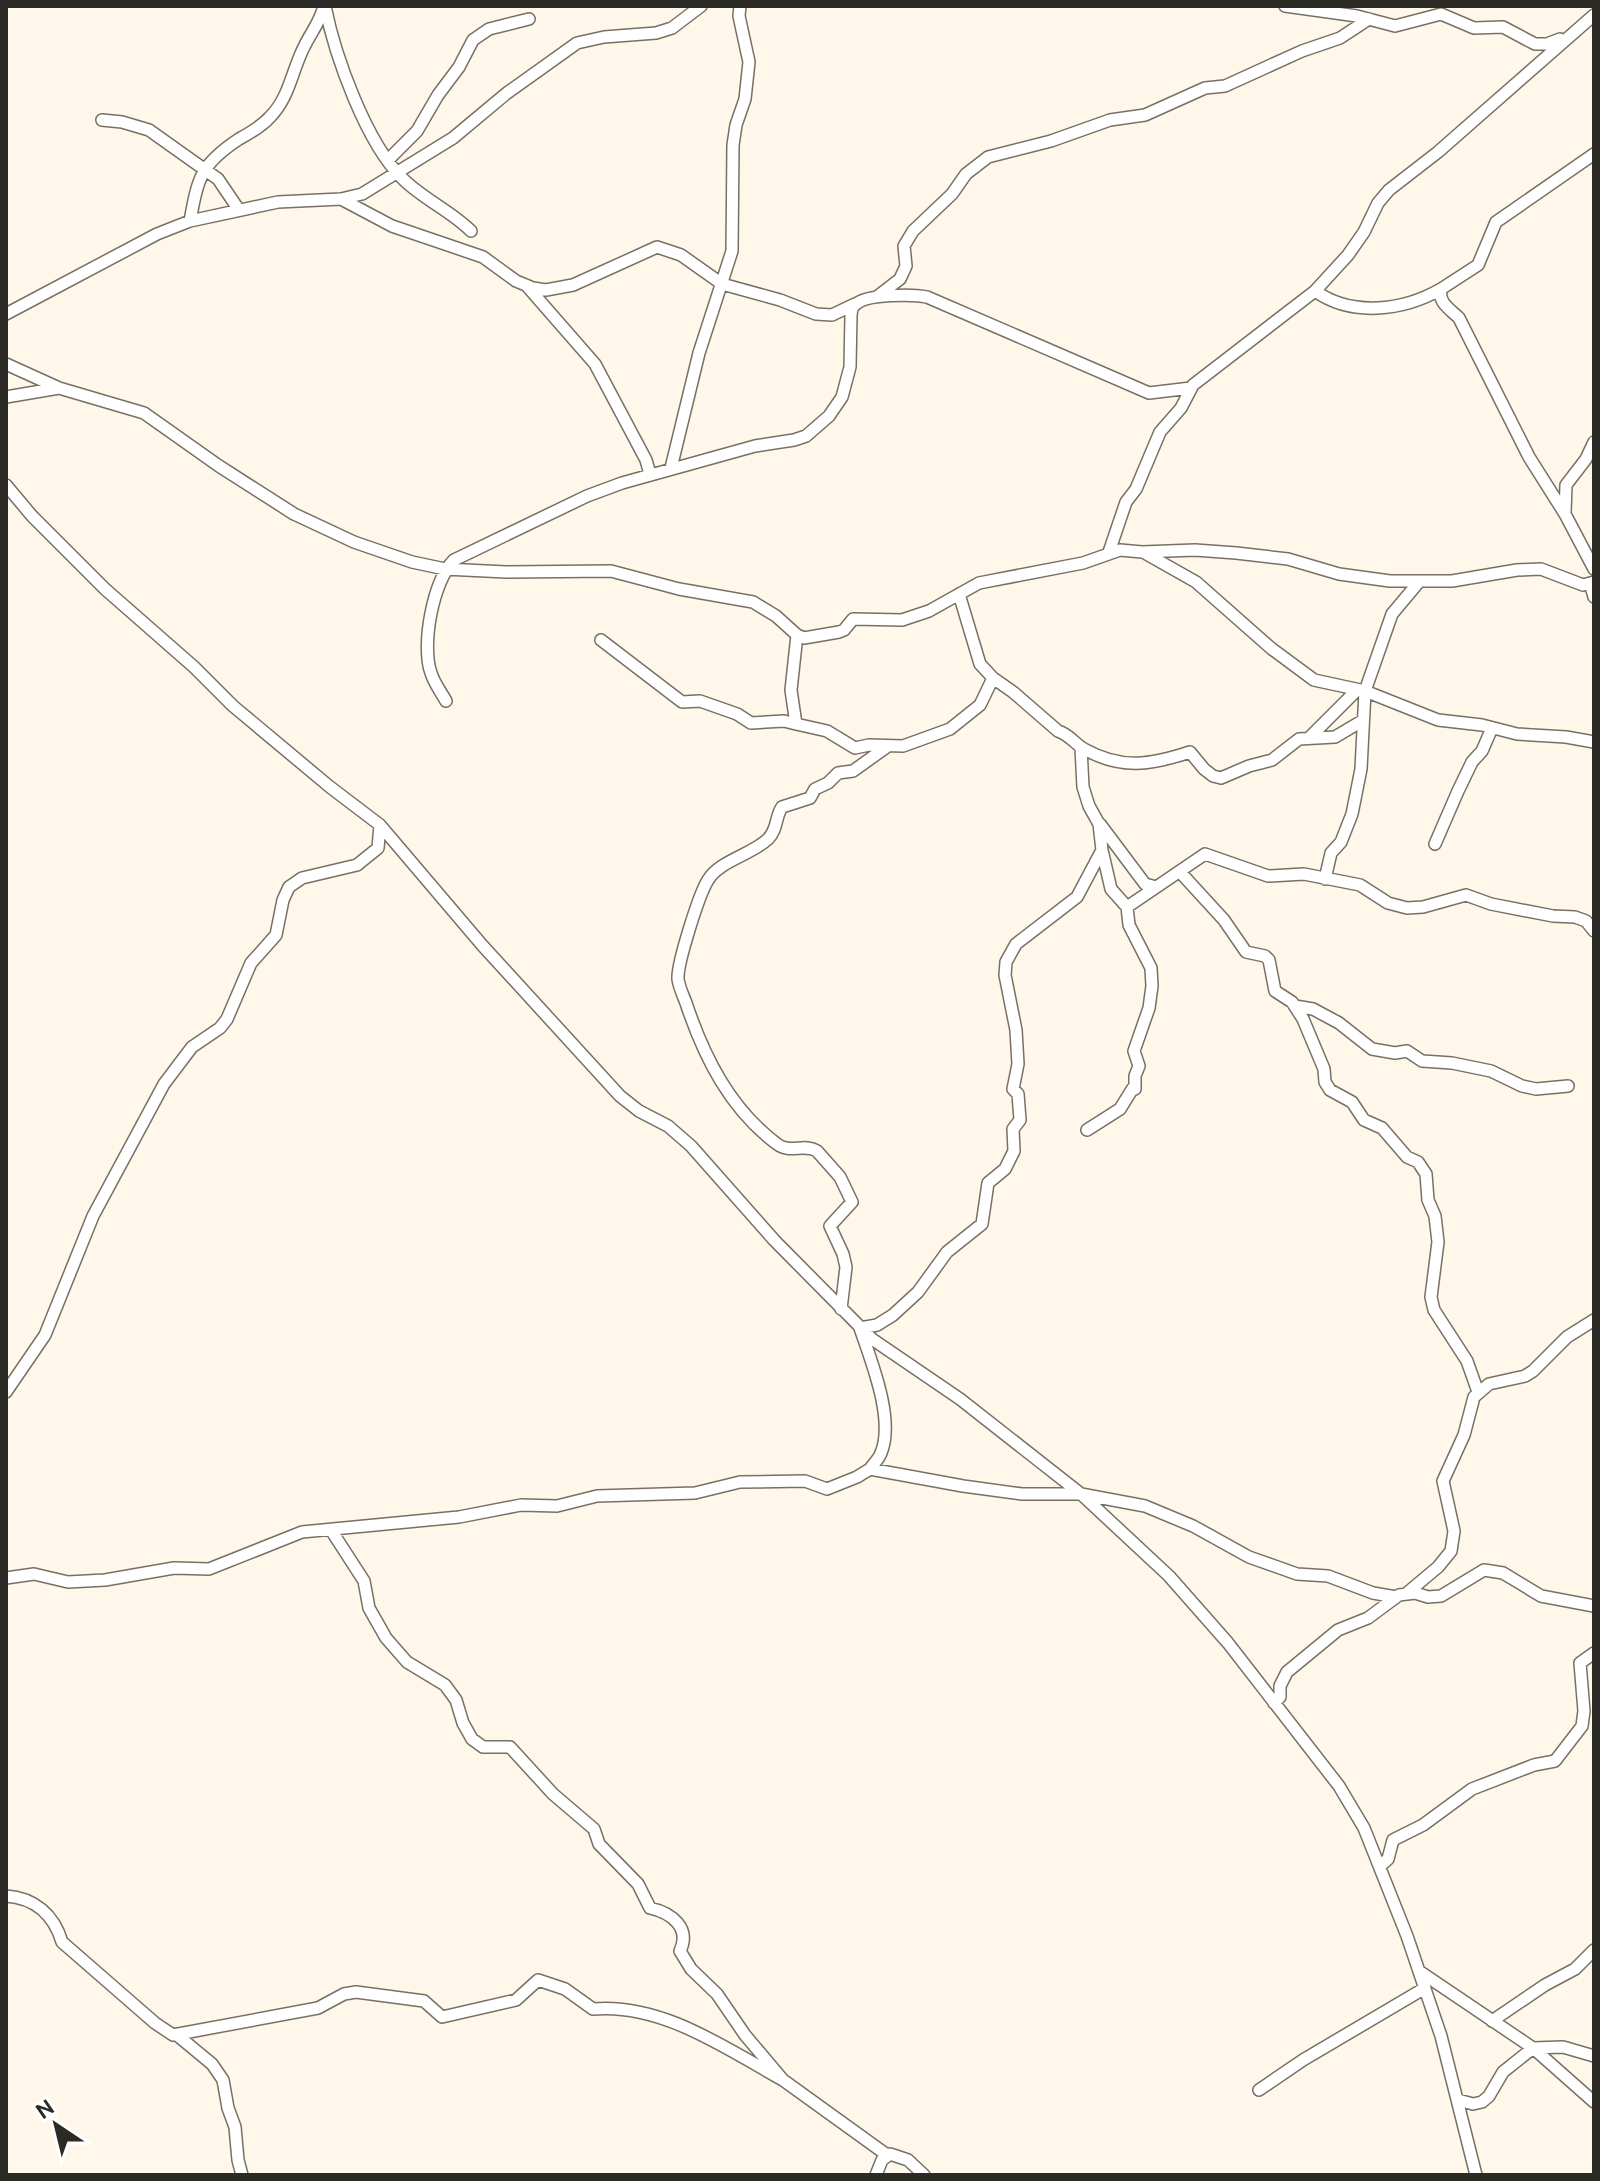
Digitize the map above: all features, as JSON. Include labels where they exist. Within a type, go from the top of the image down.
[{"type":"street","points":[[324,6],[358,108],[398,173],[471,231]]},
{"type":"street","points":[[190,221],[205,168],[222,151],[265,122],[285,98],[304,46],[317,27],[324,6]]},
{"type":"street","points":[[6,314],[157,234],[190,221],[296,200],[341,199],[362,194],[453,138],[507,93],[577,43],[604,37],[656,33],[672,28],[701,6]]},
{"type":"street","points":[[671,468],[699,353],[733,242],[733,145],[745,99],[749,62],[739,16],[740,6]]},
{"type":"street","points":[[1285,6],[1395,26],[1441,14],[1469,27],[1503,27],[1539,45],[1567,36]]},
{"type":"street","points":[[1109,552],[1126,502],[1136,489],[1160,432],[1181,408],[1191,388],[1315,291],[1353,248],[1389,190],[1438,152],[1594,15]]},
{"type":"street","points":[[389,159],[417,131],[473,40],[489,29],[529,19]]},
{"type":"street","points":[[875,298],[900,279],[906,266],[904,246],[913,231],[952,194],[966,174],[988,157],[1051,141],[1110,120],[1145,115],[1205,88],[1225,86],[1302,51],[1340,38],[1369,19]]},
{"type":"street","points":[[102,120],[149,130],[218,179],[239,210]]},
{"type":"street","points":[[1315,291],[1328,300],[1381,309],[1421,299],[1478,265],[1496,222],[1594,154]]},
{"type":"street","points":[[341,199],[392,226],[483,257],[516,281],[546,290],[573,285],[657,247],[681,255],[722,284],[822,315],[832,315],[875,298],[917,295],[933,299],[1149,393],[1191,388]]},
{"type":"street","points":[[526,285],[595,364],[639,446],[650,474]]},
{"type":"street","points":[[1441,289],[1442,300],[1459,318],[1529,457],[1565,514],[1594,569]]},
{"type":"street","points":[[446,701],[431,675],[429,657],[434,598],[445,569],[466,553],[587,496],[671,468],[755,446],[794,440],[821,424],[835,409],[846,385],[850,367],[851,315],[855,304]]},
{"type":"street","points":[[6,364],[59,388],[144,413],[294,514],[327,531],[412,562],[445,569],[529,572],[600,570],[622,573],[679,589],[753,602],[776,616],[797,635],[812,637],[839,632],[853,619],[902,620],[929,611],[979,583],[1083,563],[1120,550],[1180,549],[1236,553],[1298,561],[1355,577],[1418,583],[1541,569],[1576,583],[1592,583],[1594,597]]},
{"type":"street","points":[[6,397],[59,388]]},
{"type":"street","points":[[1565,514],[1566,485],[1586,459],[1594,442]]},
{"type":"street","points":[[6,485],[32,516],[105,589],[194,667],[233,706],[380,825],[502,968],[612,1087],[631,1105],[668,1126],[691,1146],[774,1240],[860,1328],[893,1355],[960,1399],[1081,1494],[1185,1593],[1339,1786],[1364,1828],[1441,2036],[1476,2175]]},
{"type":"street","points":[[1142,552],[1196,582],[1269,647],[1305,674],[1324,683],[1361,691],[1428,717],[1517,734],[1594,742]]},
{"type":"street","points":[[1325,879],[1331,853],[1341,842],[1352,814],[1361,769],[1361,691],[1392,614],[1418,583]]},
{"type":"street","points":[[959,594],[976,655],[985,671],[1058,731],[1069,735],[1081,748],[1103,758],[1128,764],[1161,762],[1190,752],[1204,769],[1221,778],[1272,760],[1292,742],[1335,737],[1362,721]]},
{"type":"street","points":[[796,724],[791,690],[797,635]]},
{"type":"street","points":[[601,640],[682,702],[700,701],[737,714],[751,723],[784,721],[827,731],[855,748],[916,744],[966,718],[980,705],[993,678]]},
{"type":"street","points":[[1310,738],[1361,691]]},
{"type":"street","points":[[1435,844],[1472,762],[1482,751],[1492,728]]},
{"type":"street","points":[[841,1309],[846,1267],[830,1226],[852,1202],[847,1188],[817,1151],[811,1147],[780,1147],[736,1101],[707,1060],[692,1026],[678,977],[683,948],[708,880],[770,837],[782,807],[810,798],[815,789],[828,783],[838,773],[853,771],[888,746]]},
{"type":"street","points":[[1081,748],[1083,787],[1089,806],[1145,884],[1156,887]]},
{"type":"street","points":[[1087,1130],[1120,1109],[1135,1089],[1139,1066],[1134,1051],[1149,1008],[1152,977],[1150,962],[1129,925],[1127,907],[1111,889],[1099,824]]},
{"type":"street","points":[[6,1392],[45,1335],[89,1226],[164,1084],[192,1047],[220,1028],[227,1019],[251,963],[276,935],[289,887],[302,878],[349,869],[363,862],[378,848],[380,825]]},
{"type":"street","points":[[860,1328],[877,1325],[893,1315],[918,1292],[947,1252],[982,1224],[988,1183],[1005,1169],[1011,1158],[1014,1151],[1013,1129],[1020,1120],[1018,1094],[1013,1089],[1018,1064],[1016,1030],[1005,975],[1006,962],[1016,944],[1077,897],[1102,850]]},
{"type":"street","points":[[1127,907],[1205,854],[1268,876],[1304,874],[1360,885],[1388,903],[1407,908],[1423,907],[1466,895],[1491,904],[1575,917],[1586,921],[1594,931]]},
{"type":"street","points":[[1180,872],[1224,920],[1246,952],[1265,956],[1269,960],[1275,991],[1295,1006],[1307,1026],[1327,1085],[1334,1094],[1352,1102],[1364,1120],[1379,1126],[1407,1157],[1422,1167],[1428,1178],[1428,1200],[1435,1216],[1438,1242],[1431,1297],[1434,1310],[1467,1361],[1478,1392]]},
{"type":"street","points":[[1295,1006],[1313,1009],[1352,1031],[1372,1049],[1395,1053],[1407,1051],[1422,1061],[1491,1071],[1522,1086],[1536,1089],[1568,1086]]},
{"type":"street","points":[[1274,1703],[1280,1697],[1280,1686],[1287,1672],[1319,1643],[1338,1630],[1368,1618],[1401,1595],[1438,1567],[1451,1551],[1454,1531],[1443,1481],[1464,1435],[1478,1392],[1489,1384],[1525,1376],[1567,1337],[1594,1320]]},
{"type":"street","points":[[6,1578],[34,1574],[68,1582],[105,1580],[174,1568],[209,1569],[302,1532],[459,1517],[521,1505],[557,1506],[597,1496],[695,1493],[740,1482],[805,1481],[827,1489],[870,1469],[881,1454],[885,1429],[881,1396],[860,1328]]},
{"type":"street","points":[[870,1469],[1022,1494],[1081,1494],[1145,1506],[1193,1526],[1249,1557],[1297,1574],[1328,1576],[1373,1593],[1441,1596],[1477,1573],[1494,1570],[1541,1596],[1594,1606]]},
{"type":"street","points":[[331,1530],[364,1581],[369,1608],[386,1638],[407,1662],[445,1685],[456,1700],[472,1739],[483,1747],[510,1747],[553,1794],[594,1829],[599,1844],[638,1884],[650,1908],[665,1912],[682,1927],[685,1940],[680,1951],[691,1969],[717,1994],[745,2035],[783,2080]]},
{"type":"street","points":[[1380,1866],[1388,1859],[1393,1840],[1423,1825],[1472,1789],[1534,1765],[1555,1761],[1582,1726],[1584,1711],[1580,1663],[1594,1653]]},
{"type":"street","points":[[6,1896],[24,1897],[50,1915],[62,1942],[155,2023],[177,2035],[212,2064],[223,2080],[235,2127],[242,2175]]},
{"type":"street","points":[[1492,2021],[1575,1969],[1594,1950]]},
{"type":"street","points":[[1419,1971],[1533,2048],[1594,2102]]},
{"type":"street","points":[[177,2035],[318,2008],[344,1994],[356,1992],[424,2001],[442,2017],[516,2000],[538,1980],[565,1989],[593,2009],[612,2007],[654,2014],[699,2035],[783,2080],[887,2155],[908,2160],[924,2175]]},
{"type":"street","points":[[1259,2090],[1303,2060],[1425,1988]]},
{"type":"street","points":[[1458,2100],[1473,2104],[1482,2102],[1503,2072],[1533,2048],[1563,2047],[1594,2056]]},
{"type":"street","points":[[876,2175],[887,2155]]}]
